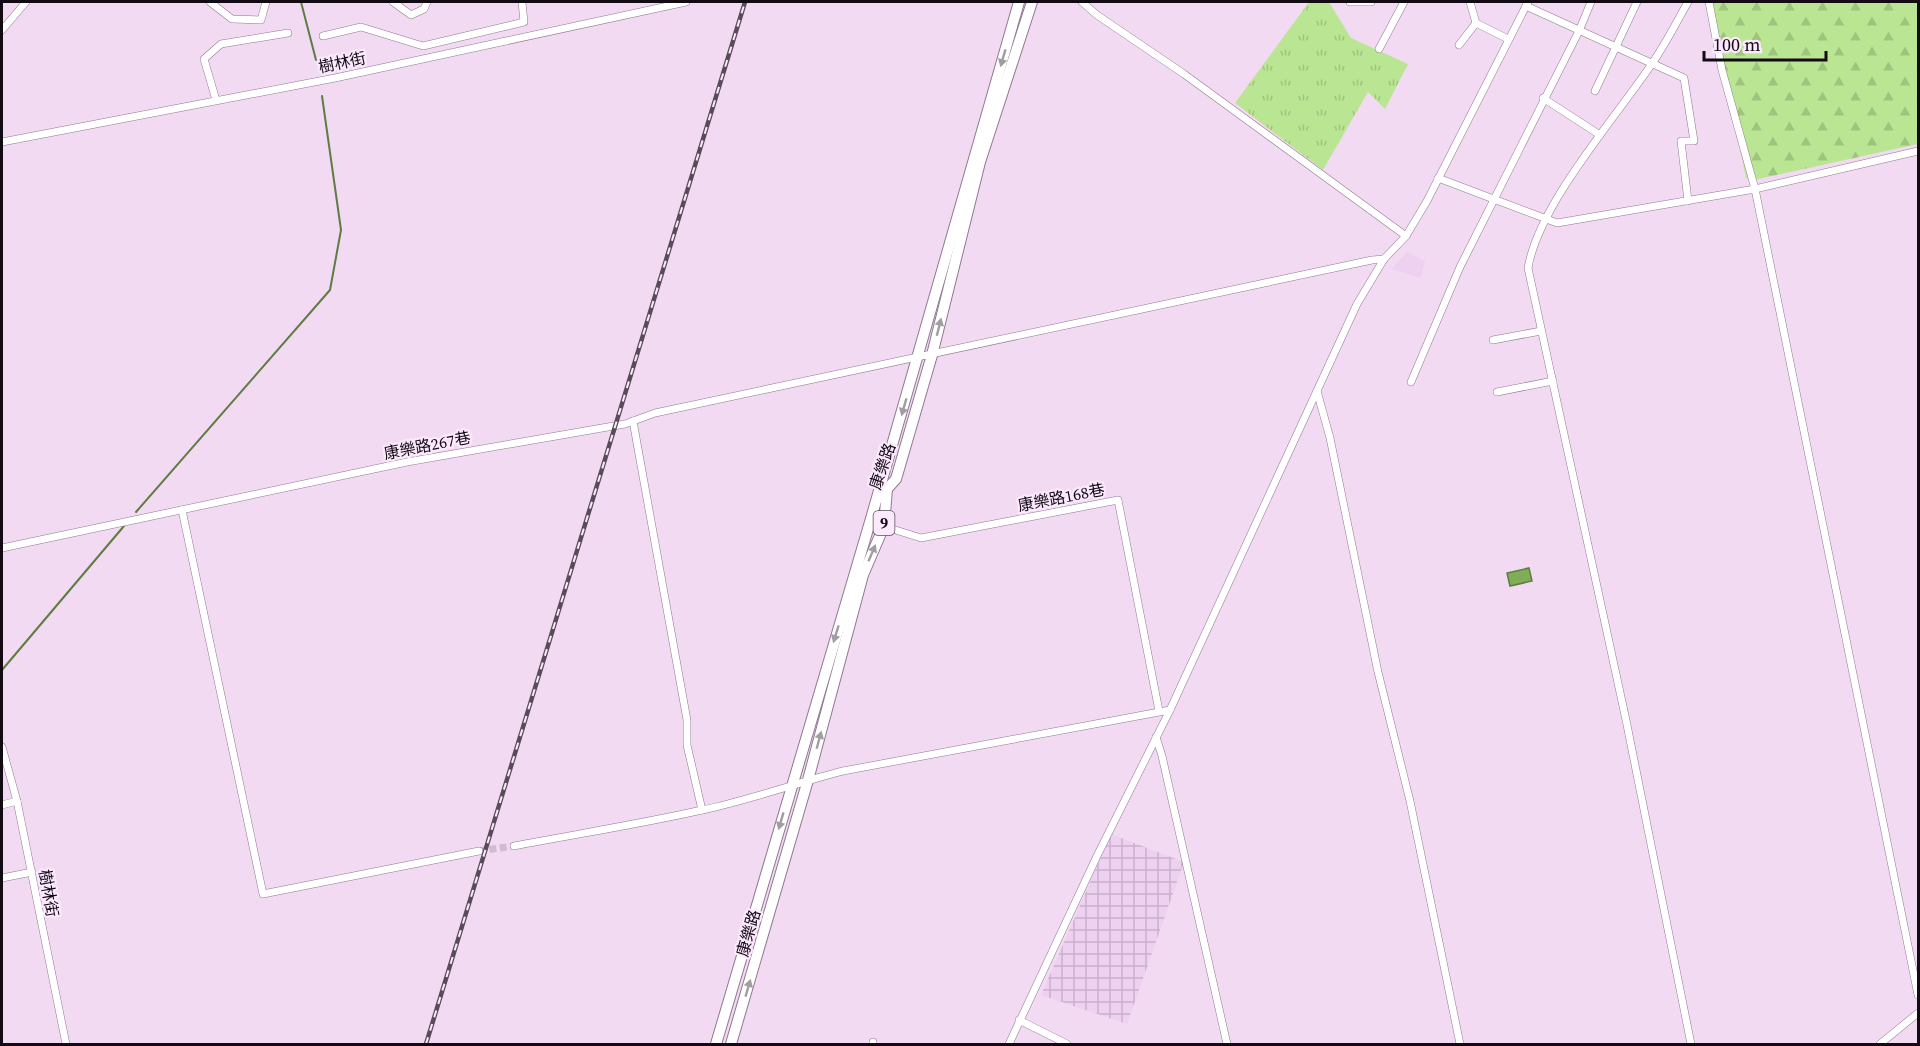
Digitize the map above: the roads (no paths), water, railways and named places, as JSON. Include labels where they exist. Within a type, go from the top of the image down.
[{"type":"main road","name":"康樂路","points":[[716,1044],[918,357],[1018,2]]},
{"type":"main road","name":"康樂路","points":[[731,1044],[808,780],[863,575],[884,526],[888,489],[896,479],[932,355],[980,162],[1032,2]]},
{"type":"main road","points":[[722,1025],[736,1029]]},
{"type":"street","points":[[2,30],[26,2]]},
{"type":"street","points":[[210,2],[232,19],[261,20],[266,2]]},
{"type":"street","points":[[393,2],[411,15],[424,9],[427,2]]},
{"type":"street","points":[[323,36],[361,27],[423,46],[524,22],[522,2]]},
{"type":"street","name":"樹林街","points":[[2,142],[335,78],[686,2]]},
{"type":"street","points":[[1082,2],[1406,236]]},
{"type":"street","points":[[1351,2],[1371,2]]},
{"type":"street","points":[[1379,49],[1404,2]]},
{"type":"street","points":[[1470,2],[1476,23],[1508,39]]},
{"type":"street","points":[[1411,382],[1460,267],[1543,98],[1579,31],[1591,2]]},
{"type":"street","points":[[1595,91],[1637,2]]},
{"type":"street","points":[[1688,2],[1653,63],[1600,135],[1545,219],[1531,250],[1528,268],[1626,720],[1691,1044]]},
{"type":"street","points":[[1709,2],[1722,70],[1755,189],[1918,995]]},
{"type":"street","points":[[1009,1044],[1170,710],[1357,304],[1384,259],[1406,236],[1527,4],[1579,31],[1684,78],[1694,141],[1681,141],[1688,201]]},
{"type":"street","points":[[1460,45],[1476,23]]},
{"type":"street","points":[[216,100],[204,59],[221,45],[288,33]]},
{"type":"street","points":[[1543,98],[1600,135]]},
{"type":"street","points":[[1438,178],[1557,223],[1755,189],[1918,151]]},
{"type":"street","name":"康樂路267巷","points":[[2,548],[407,462],[633,421],[655,413],[858,369],[1384,259]]},
{"type":"street","points":[[1493,340],[1541,331]]},
{"type":"street","points":[[1497,392],[1553,381]]},
{"type":"street","points":[[1317,391],[1330,438],[1378,672],[1410,801],[1460,1044]]},
{"type":"street","points":[[633,421],[687,720],[687,745],[702,810]]},
{"type":"street","name":"康樂路168巷","points":[[870,522],[921,538],[1119,500],[1160,711]]},
{"type":"street","points":[[182,510],[263,894],[479,851]]},
{"type":"street","points":[[514,846],[702,810],[790,788],[808,780],[1170,710]]},
{"type":"street","points":[[1156,737],[1227,1044]]},
{"type":"street","name":"樹林街","points":[[2,747],[17,801],[66,1044]]},
{"type":"street","points":[[2,805],[17,801]]},
{"type":"street","points":[[2,878],[32,872]]},
{"type":"street","points":[[1880,1044],[1918,1013]]},
{"type":"street","points":[[1019,1020],[1058,1042],[1067,1044]]},
{"type":"waterway","points":[[301,2],[316,60]]},
{"type":"waterway","points":[[136,512],[330,290],[341,230],[322,96]]},
{"type":"waterway","points":[[2,670],[124,526]]},
{"type":"tunnel","points":[[479,851],[514,846]]},
{"type":"railway","points":[[426,1044],[745,2]]}]
